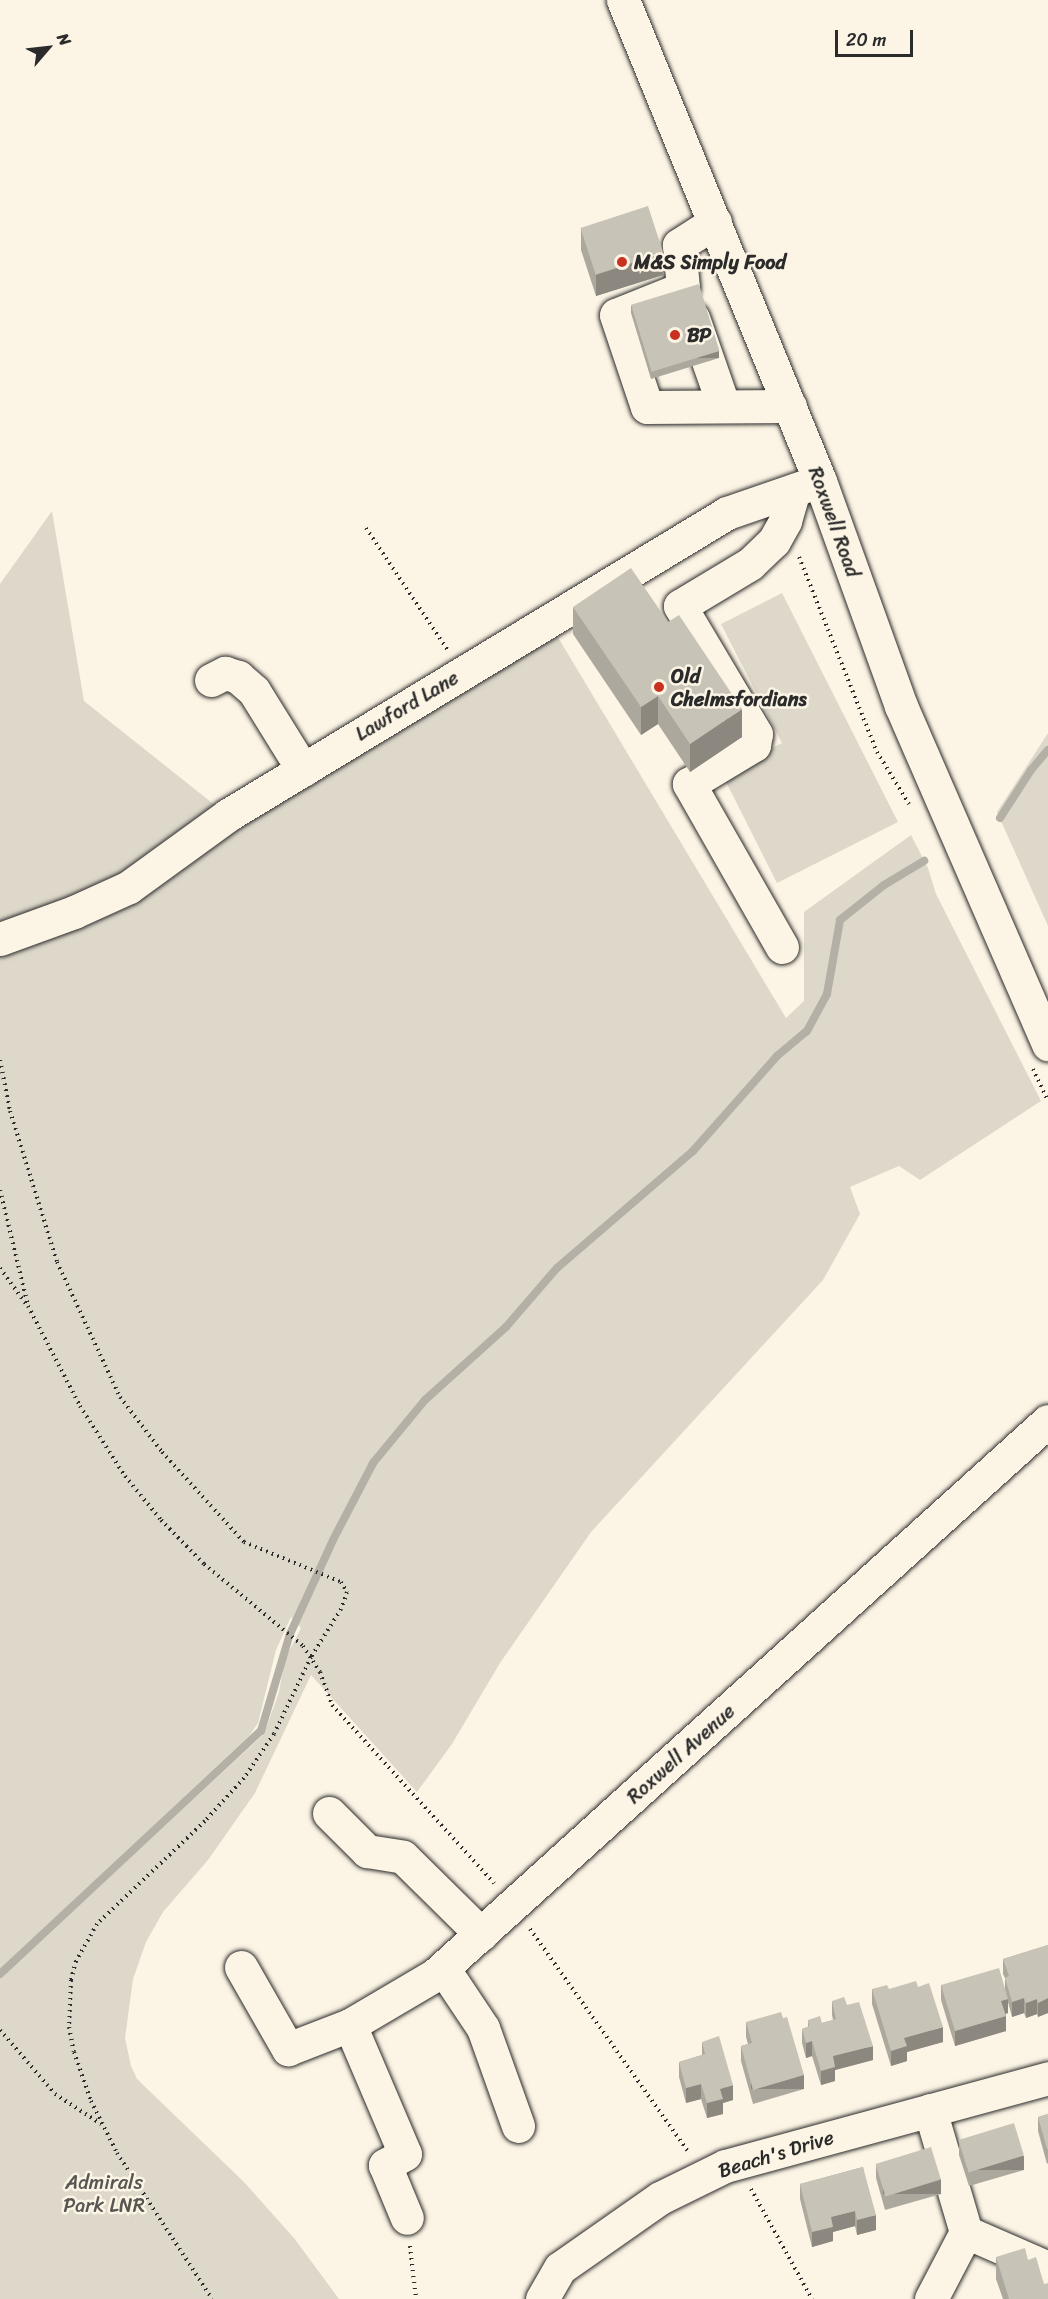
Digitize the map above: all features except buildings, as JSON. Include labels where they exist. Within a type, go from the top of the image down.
[{"type":"street","name":"Roxwell Road","points":[[623,0],[790,406],[807,485],[1048,1044]]},
{"type":"street","points":[[715,222],[679,245],[683,288],[723,405]]},
{"type":"street","points":[[683,288],[616,315],[647,407],[790,406]]},
{"type":"street","points":[[782,947],[689,784],[754,745],[756,734],[680,606],[750,564],[774,540],[807,485]]},
{"type":"street","name":"Lawford Lane","points":[[0,939],[74,912],[129,886],[228,815],[727,513],[807,485]]},
{"type":"street","points":[[211,680],[225,674],[238,678],[254,691],[303,770]]},
{"type":"street","name":"Roxwell Avenue","points":[[241,1967],[288,2049],[350,2025],[443,1968],[1048,1421]]},
{"type":"street","points":[[329,1813],[367,1851],[403,1857],[481,1934]]},
{"type":"street","points":[[443,1968],[483,2028],[518,2126]]},
{"type":"street","points":[[350,2025],[405,2154],[385,2165],[407,2218]]},
{"type":"street","name":"Beach's Drive","points":[[542,2299],[560,2268],[660,2198],[725,2166],[1048,2078]]},
{"type":"street","points":[[930,2110],[966,2232],[931,2299]]},
{"type":"street","points":[[966,2232],[1048,2268]]},
{"type":"path","points":[[366,528],[462,672]]},
{"type":"path","points":[[0,1060],[10,1111],[57,1262],[120,1397],[162,1452],[244,1542],[282,1560],[341,1582],[347,1592],[341,1609],[311,1657],[274,1734],[244,1778],[205,1821],[97,1924],[76,1961],[71,1980],[69,2027],[82,2078],[102,2125],[212,2299]]},
{"type":"path","points":[[0,1190],[28,1306]]},
{"type":"path","points":[[0,1268],[28,1306],[80,1406],[125,1476],[161,1520],[204,1564],[290,1634],[311,1657]]},
{"type":"path","points":[[0,2030],[55,2094],[102,2125]]},
{"type":"path","points":[[725,2166],[744,2176],[812,2299]]},
{"type":"path","points":[[407,2218],[416,2299]]},
{"type":"green space","name":"Admirals Park LNR","points":[[52,511],[84,701],[236,822],[553,629],[786,1018],[804,1001],[804,912],[911,835],[928,868],[936,894],[1041,1101],[920,1180],[899,1166],[850,1187],[860,1214],[823,1280],[591,1532],[500,1663],[452,1744],[417,1792],[311,1675],[255,1793],[208,1860],[163,1912],[146,1942],[133,1979],[125,2038],[131,2066],[137,2079],[244,2182],[294,2238],[339,2299],[0,2299],[0,1978],[264,1734],[279,1692],[285,1659],[301,1628],[291,1617],[276,1650],[258,1723],[249,1736],[0,1969],[0,584]]},
{"type":"green space","points":[[782,593],[898,822],[777,883],[722,774],[782,743],[721,624]]},
{"type":"green space","points":[[1048,733],[1048,926],[997,812]]},
{"type":"waterway","points":[[1000,818],[1031,770],[1048,750]]},
{"type":"waterway","points":[[0,1974],[261,1731],[290,1634],[333,1540],[373,1463],[425,1400],[506,1327],[557,1268],[693,1151],[777,1056],[807,1031],[827,994],[840,920],[884,885],[924,861]]},
{"type":"place","name":"M&S Simply Food","points":[[622,262]]},
{"type":"place","name":"BP","points":[[675,335]]},
{"type":"place","name":"Old Chelmsfordians","points":[[659,687]]}]
